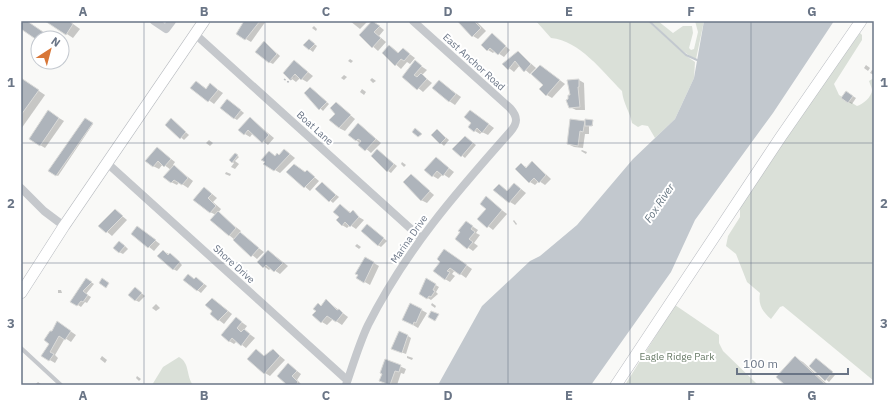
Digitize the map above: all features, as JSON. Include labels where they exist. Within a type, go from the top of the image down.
[{"type":"street","points":[[154,21],[166,29],[172,21]]},
{"type":"street","points":[[21,294],[64,226],[204,21]]},
{"type":"street","name":"East Anchor Road","points":[[413,21],[510,108],[516,116],[517,122]]},
{"type":"street","points":[[616,385],[780,138],[861,21]]},
{"type":"street","name":"Boat Lane","points":[[195,34],[421,238]]},
{"type":"street","name":"Marina Drive","points":[[346,383],[367,327],[390,284],[421,238],[445,207],[517,122]]},
{"type":"street","name":"Shore Drive","points":[[107,163],[346,383]]},
{"type":"street","points":[[21,188],[44,211],[64,226]]},
{"type":"lane","points":[[21,348],[61,385]]},
{"type":"path","points":[[284,79],[288,82],[296,75]]},
{"type":"green space","points":[[536,21],[648,21],[685,55],[695,62],[694,78],[675,119],[655,138],[648,126],[642,125],[638,127],[632,123],[622,91],[590,58],[572,45],[562,40],[551,38]]},
{"type":"green space","points":[[650,21],[658,21],[673,33],[683,26],[692,26],[693,33],[689,48],[691,50],[694,49],[698,32],[695,21],[704,21],[696,59],[679,48]]},
{"type":"green space","points":[[860,33],[862,35],[862,40],[834,84],[839,95],[857,106],[869,98],[872,90],[869,81],[874,78],[874,381],[783,306],[780,307],[771,319],[761,308],[760,293],[747,282],[736,254],[726,246],[728,236],[740,217],[740,207],[828,76]]},
{"type":"green space","name":"Eagle Ridge Park","points":[[675,305],[719,335],[719,343],[723,351],[758,385],[625,385]]},
{"type":"green space","points":[[179,357],[185,363],[189,378],[193,385],[152,385],[163,367]]},
{"type":"water","name":"Fox River","points":[[704,21],[834,21],[773,113],[695,220],[671,272],[591,385],[438,385],[482,306],[530,261],[540,256],[577,225],[633,159],[675,119],[694,78]]},
{"type":"building","points":[[21,21],[27,21],[40,30],[30,30],[30,35],[21,29]]},
{"type":"building","points":[[45,21],[69,21],[73,24],[69,30],[58,30]]},
{"type":"building","points":[[244,21],[260,21],[245,40],[236,34]]},
{"type":"building","points":[[372,21],[380,26],[374,32],[381,38],[372,48],[359,35]]},
{"type":"building","points":[[474,21],[481,28],[472,37],[458,22]]},
{"type":"building","points":[[492,33],[506,46],[498,55],[490,48],[487,51],[481,45]]},
{"type":"building","points":[[309,39],[315,44],[309,50],[303,45]]},
{"type":"building","points":[[264,41],[277,54],[269,63],[255,52]]},
{"type":"building","points":[[389,45],[398,53],[403,48],[410,54],[404,61],[401,59],[395,66],[382,53]]},
{"type":"building","points":[[518,51],[531,64],[524,72],[515,61],[508,70],[502,64]]},
{"type":"building","points":[[294,60],[308,72],[301,80],[295,74],[290,80],[283,73]]},
{"type":"building","points":[[415,60],[422,66],[414,75],[417,77],[421,73],[427,79],[417,90],[402,77]]},
{"type":"building","points":[[540,65],[560,80],[546,96],[539,89],[543,85],[531,74]]},
{"type":"building","points":[[21,78],[39,90],[21,115]]},
{"type":"building","points":[[579,79],[578,87],[580,107],[569,108],[566,100],[568,99],[568,95],[570,95],[567,80]]},
{"type":"building","points":[[439,80],[456,94],[449,102],[432,88]]},
{"type":"building","points":[[196,81],[206,89],[210,83],[218,90],[208,102],[190,88]]},
{"type":"building","points":[[310,87],[327,102],[319,110],[304,93]]},
{"type":"building","points":[[846,91],[853,96],[848,103],[841,98]]},
{"type":"building","points":[[227,99],[241,110],[234,119],[220,108]]},
{"type":"building","points":[[336,102],[351,115],[339,128],[329,120],[335,114],[330,108]]},
{"type":"building","points":[[48,110],[59,118],[40,146],[29,139]]},
{"type":"building","points":[[470,110],[489,124],[482,133],[477,128],[474,132],[468,127],[471,123],[464,117]]},
{"type":"building","points":[[250,117],[269,135],[262,143],[248,130],[244,135],[238,130]]},
{"type":"building","points":[[85,118],[93,123],[56,176],[48,171]]},
{"type":"building","points":[[171,118],[186,132],[180,139],[165,125]]},
{"type":"building","points":[[570,119],[585,121],[583,132],[580,131],[578,146],[567,144]]},
{"type":"building","points":[[585,119],[593,120],[592,126],[585,126]]},
{"type":"building","points":[[358,123],[376,139],[365,151],[358,145],[361,141],[358,139],[356,141],[348,135]]},
{"type":"building","points":[[415,128],[422,134],[418,137],[412,132]]},
{"type":"building","points":[[437,129],[446,138],[440,144],[431,135]]},
{"type":"building","points":[[465,136],[473,143],[461,157],[452,149]]},
{"type":"building","points":[[157,147],[171,159],[164,167],[158,161],[153,167],[145,161]]},
{"type":"building","points":[[284,149],[290,154],[274,171],[263,164],[265,162],[261,160],[269,151],[275,156],[277,153],[279,155]]},
{"type":"building","points":[[377,149],[394,164],[387,172],[371,156]]},
{"type":"building","points":[[235,153],[238,155],[232,163],[229,160]]},
{"type":"building","points":[[436,157],[449,168],[443,176],[437,171],[432,177],[424,170]]},
{"type":"building","points":[[532,161],[546,175],[539,183],[534,178],[529,183],[515,169],[521,163],[526,168]]},
{"type":"building","points":[[294,164],[305,172],[307,170],[315,177],[304,188],[286,172]]},
{"type":"building","points":[[174,165],[188,178],[182,185],[174,180],[171,183],[163,177]]},
{"type":"building","points":[[411,174],[430,191],[421,201],[403,182]]},
{"type":"building","points":[[322,182],[336,195],[329,202],[315,189]]},
{"type":"building","points":[[514,183],[521,189],[509,203],[493,190],[499,184],[507,191]]},
{"type":"building","points":[[204,187],[212,194],[208,198],[216,206],[210,213],[193,200]]},
{"type":"building","points":[[486,196],[502,210],[487,228],[477,219],[486,209],[480,204]]},
{"type":"building","points":[[340,204],[350,213],[353,210],[359,217],[350,227],[345,222],[342,226],[336,220],[339,217],[333,212]]},
{"type":"building","points":[[115,209],[123,216],[106,233],[98,226]]},
{"type":"building","points":[[218,211],[236,228],[229,236],[210,220]]},
{"type":"building","points":[[466,221],[473,226],[471,229],[475,232],[469,239],[473,242],[467,249],[455,239],[460,232],[458,231]]},
{"type":"building","points":[[367,224],[384,238],[378,246],[361,231]]},
{"type":"building","points":[[137,226],[156,240],[148,248],[131,234]]},
{"type":"building","points":[[240,232],[259,248],[251,257],[233,240]]},
{"type":"building","points":[[119,241],[125,246],[119,253],[113,248]]},
{"type":"building","points":[[444,249],[467,265],[460,275],[450,268],[447,271],[450,272],[445,280],[433,271],[440,262],[437,259]]},
{"type":"building","points":[[163,250],[168,255],[170,253],[180,262],[173,270],[157,256]]},
{"type":"building","points":[[268,250],[283,263],[274,272],[266,265],[263,268],[257,262]]},
{"type":"building","points":[[365,257],[374,262],[364,283],[356,278],[358,275],[355,274]]},
{"type":"building","points":[[188,274],[194,279],[196,277],[204,284],[197,291],[183,280]]},
{"type":"building","points":[[86,278],[92,282],[83,291],[88,295],[83,302],[81,301],[77,306],[70,302]]},
{"type":"building","points":[[102,278],[109,283],[106,288],[99,283]]},
{"type":"building","points":[[426,278],[436,284],[433,290],[435,291],[431,297],[429,296],[427,299],[419,294]]},
{"type":"building","points":[[135,287],[142,293],[135,301],[128,295]]},
{"type":"building","points":[[212,298],[228,311],[218,321],[210,314],[212,311],[205,305]]},
{"type":"building","points":[[326,299],[337,310],[339,309],[343,313],[336,322],[327,316],[321,323],[312,315],[316,311],[313,309],[318,303],[321,306]]},
{"type":"building","points":[[410,303],[422,309],[416,323],[414,322],[413,325],[402,320]]},
{"type":"building","points":[[431,311],[439,314],[435,321],[428,317]]},
{"type":"building","points":[[236,317],[242,322],[237,328],[241,332],[244,329],[250,334],[241,346],[232,338],[229,342],[221,335]]},
{"type":"building","points":[[57,321],[71,331],[65,340],[59,336],[50,352],[54,354],[49,361],[41,356],[49,344],[44,340],[50,331],[52,331]]},
{"type":"building","points":[[399,331],[408,335],[402,353],[391,349]]},
{"type":"building","points":[[256,349],[264,356],[273,349],[280,356],[264,374],[247,359]]},
{"type":"building","points":[[795,356],[825,384],[785,385],[776,377]]},
{"type":"building","points":[[816,358],[833,372],[825,381],[809,366]]},
{"type":"building","points":[[385,359],[401,365],[399,372],[395,371],[390,385],[379,381]]},
{"type":"building","points":[[288,363],[297,371],[292,376],[298,382],[296,385],[287,385],[277,376]]},
{"type":"waterway","points":[[649,21],[686,55],[697,60]]}]
